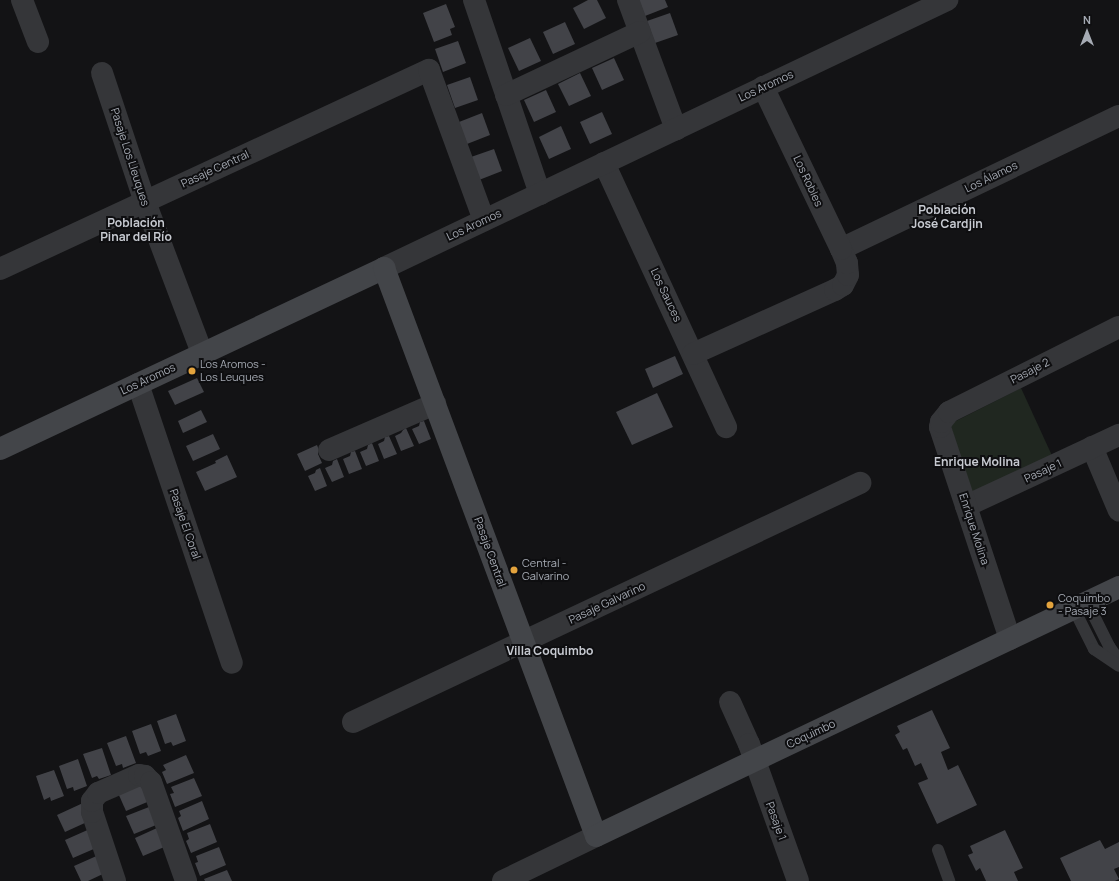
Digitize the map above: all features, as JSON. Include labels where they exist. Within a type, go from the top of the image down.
[{"type":"street","points":[[22,0],[38,42]]},
{"type":"street","points":[[474,0],[540,194]]},
{"type":"street","points":[[628,0],[676,129]]},
{"type":"street","name":"Los Aromos","points":[[0,449],[947,0]]},
{"type":"street","points":[[506,95],[640,32]]},
{"type":"street","name":"Pasaje Central","points":[[0,269],[429,70],[484,220]]},
{"type":"street","name":"Pasaje Los Lleuques","points":[[102,73],[145,202],[202,354]]},
{"type":"street","name":"Los Robles","points":[[693,354],[835,290],[843,285],[848,275],[847,263],[763,87]]},
{"type":"street","name":"Los Álamos","points":[[840,249],[1119,116]]},
{"type":"street","name":"Los Sauces","points":[[604,163],[726,427]]},
{"type":"street","name":"Pasaje Central","points":[[384,268],[596,836]]},
{"type":"street","name":"Pasaje 2","points":[[942,418],[949,412],[1119,327]]},
{"type":"street","name":"Pasaje El Coral","points":[[138,384],[232,663]]},
{"type":"street","points":[[330,450],[435,404]]},
{"type":"street","name":"Enrique Molina","points":[[942,418],[940,427],[1010,639]]},
{"type":"street","name":"Pasaje 1","points":[[966,506],[1119,435]]},
{"type":"street","points":[[1092,447],[1119,511]]},
{"type":"street","name":"Pasaje Galvarino","points":[[353,722],[860,483]]},
{"type":"street","name":"Coquimbo","points":[[503,881],[541,873],[596,836],[1119,587]]},
{"type":"street","name":"Pasaje 1","points":[[730,702],[749,744],[798,881]]},
{"type":"street","points":[[115,881],[92,812],[92,801],[98,793],[139,775],[145,776],[151,782],[186,881]]},
{"type":"lane","points":[[1080,606],[1119,661]]},
{"type":"lane","points":[[1080,606],[1094,649],[1119,666]]},
{"type":"lane","points":[[938,850],[949,881]]},
{"type":"shaded area","points":[[1021,388],[1054,460],[972,498],[951,426],[954,422]]},
{"type":"building","points":[[588,0],[597,0],[606,18],[584,29],[573,8]]},
{"type":"building","points":[[639,0],[665,0],[668,7],[645,16]]},
{"type":"building","points":[[446,4],[455,27],[450,29],[452,35],[434,42],[423,13]]},
{"type":"building","points":[[670,13],[678,35],[655,43],[647,21]]},
{"type":"building","points":[[565,22],[575,44],[553,54],[543,32]]},
{"type":"building","points":[[530,38],[541,61],[519,71],[508,48]]},
{"type":"building","points":[[458,41],[466,63],[443,72],[435,49]]},
{"type":"building","points":[[614,58],[624,80],[602,90],[592,68]]},
{"type":"building","points":[[580,73],[591,96],[569,106],[558,84]]},
{"type":"building","points":[[470,77],[478,100],[455,108],[447,85]]},
{"type":"building","points":[[546,90],[556,112],[534,122],[524,100]]},
{"type":"building","points":[[602,112],[612,134],[590,144],[580,122]]},
{"type":"building","points":[[482,113],[490,135],[467,144],[459,122]]},
{"type":"building","points":[[561,126],[571,149],[549,159],[539,137]]},
{"type":"building","points":[[494,149],[502,171],[479,180],[471,157]]},
{"type":"building","points":[[675,356],[683,374],[653,388],[645,369]]},
{"type":"building","points":[[197,378],[204,392],[175,405],[168,391]]},
{"type":"building","points":[[657,393],[673,427],[632,445],[616,412]]},
{"type":"building","points":[[201,410],[207,422],[183,433],[178,421]]},
{"type":"building","points":[[424,421],[431,439],[419,444],[412,429],[419,426],[420,422]]},
{"type":"building","points":[[406,428],[414,446],[401,451],[395,436]]},
{"type":"building","points":[[213,434],[220,449],[193,461],[186,446]]},
{"type":"building","points":[[389,436],[397,454],[384,459],[378,444],[384,441],[385,437]]},
{"type":"building","points":[[372,443],[379,461],[366,466],[360,452],[367,449],[368,445]]},
{"type":"building","points":[[317,445],[319,450],[318,454],[322,463],[305,471],[297,454]]},
{"type":"building","points":[[355,451],[362,469],[349,474],[343,459],[350,456],[351,452]]},
{"type":"building","points":[[227,455],[237,477],[205,491],[196,472],[216,463],[215,461]]},
{"type":"building","points":[[337,459],[344,477],[332,482],[325,468],[332,465],[333,461]]},
{"type":"building","points":[[320,468],[327,486],[315,491],[308,476],[315,473],[316,470]]},
{"type":"building","points":[[932,710],[950,748],[941,752],[948,770],[958,765],[977,805],[937,824],[918,783],[928,779],[921,763],[915,766],[907,748],[903,750],[895,735],[900,732],[897,726]]},
{"type":"building","points":[[176,714],[186,741],[173,746],[171,742],[165,744],[157,721]]},
{"type":"building","points":[[151,724],[161,751],[148,756],[146,752],[140,754],[132,731]]},
{"type":"building","points":[[126,736],[136,763],[123,768],[122,764],[116,766],[107,743]]},
{"type":"building","points":[[102,748],[111,775],[99,779],[97,776],[92,778],[83,754]]},
{"type":"building","points":[[186,755],[194,773],[167,784],[162,772],[166,770],[163,765]]},
{"type":"building","points":[[78,759],[87,786],[74,791],[73,787],[67,789],[59,766]]},
{"type":"building","points":[[54,770],[64,796],[51,801],[50,797],[44,800],[36,776]]},
{"type":"building","points":[[194,778],[202,796],[175,807],[170,794],[174,793],[171,787]]},
{"type":"building","points":[[141,783],[152,800],[126,811],[118,793]]},
{"type":"building","points":[[202,801],[209,819],[183,831],[178,818],[181,816],[179,811]]},
{"type":"building","points":[[83,803],[87,822],[65,832],[57,815]]},
{"type":"building","points":[[149,807],[161,823],[134,834],[126,816]]},
{"type":"building","points":[[210,824],[217,842],[191,853],[186,841],[189,839],[187,833]]},
{"type":"building","points":[[92,828],[96,848],[73,858],[65,840]]},
{"type":"building","points":[[157,828],[169,845],[143,856],[135,838]]},
{"type":"building","points":[[1005,830],[1023,868],[1014,872],[1018,881],[986,881],[980,868],[976,871],[968,855],[973,853],[970,846]]},
{"type":"building","points":[[1100,840],[1105,849],[1119,842],[1119,867],[1114,869],[1119,879],[1115,881],[1071,881],[1060,858]]},
{"type":"building","points":[[219,847],[226,865],[200,876],[195,863],[198,862],[196,856]]},
{"type":"building","points":[[101,854],[105,873],[88,881],[81,881],[74,866]]},
{"type":"building","points":[[227,870],[232,881],[205,881],[204,879]]},
{"type":"place","name":"Los Aromos - Los Leuques","points":[[192,371]]},
{"type":"place","name":"Central - Galvarino","points":[[514,570]]},
{"type":"place","name":"Coquimbo - Pasaje 3","points":[[1050,605]]},
{"type":"district","name":"Población José Cardjin","points":[[947,217]]},
{"type":"district","name":"Población Pinar del Río","points":[[136,230]]},
{"type":"district","name":"Enrique Molina","points":[[977,462]]},
{"type":"district","name":"Villa Coquimbo","points":[[550,651]]}]
